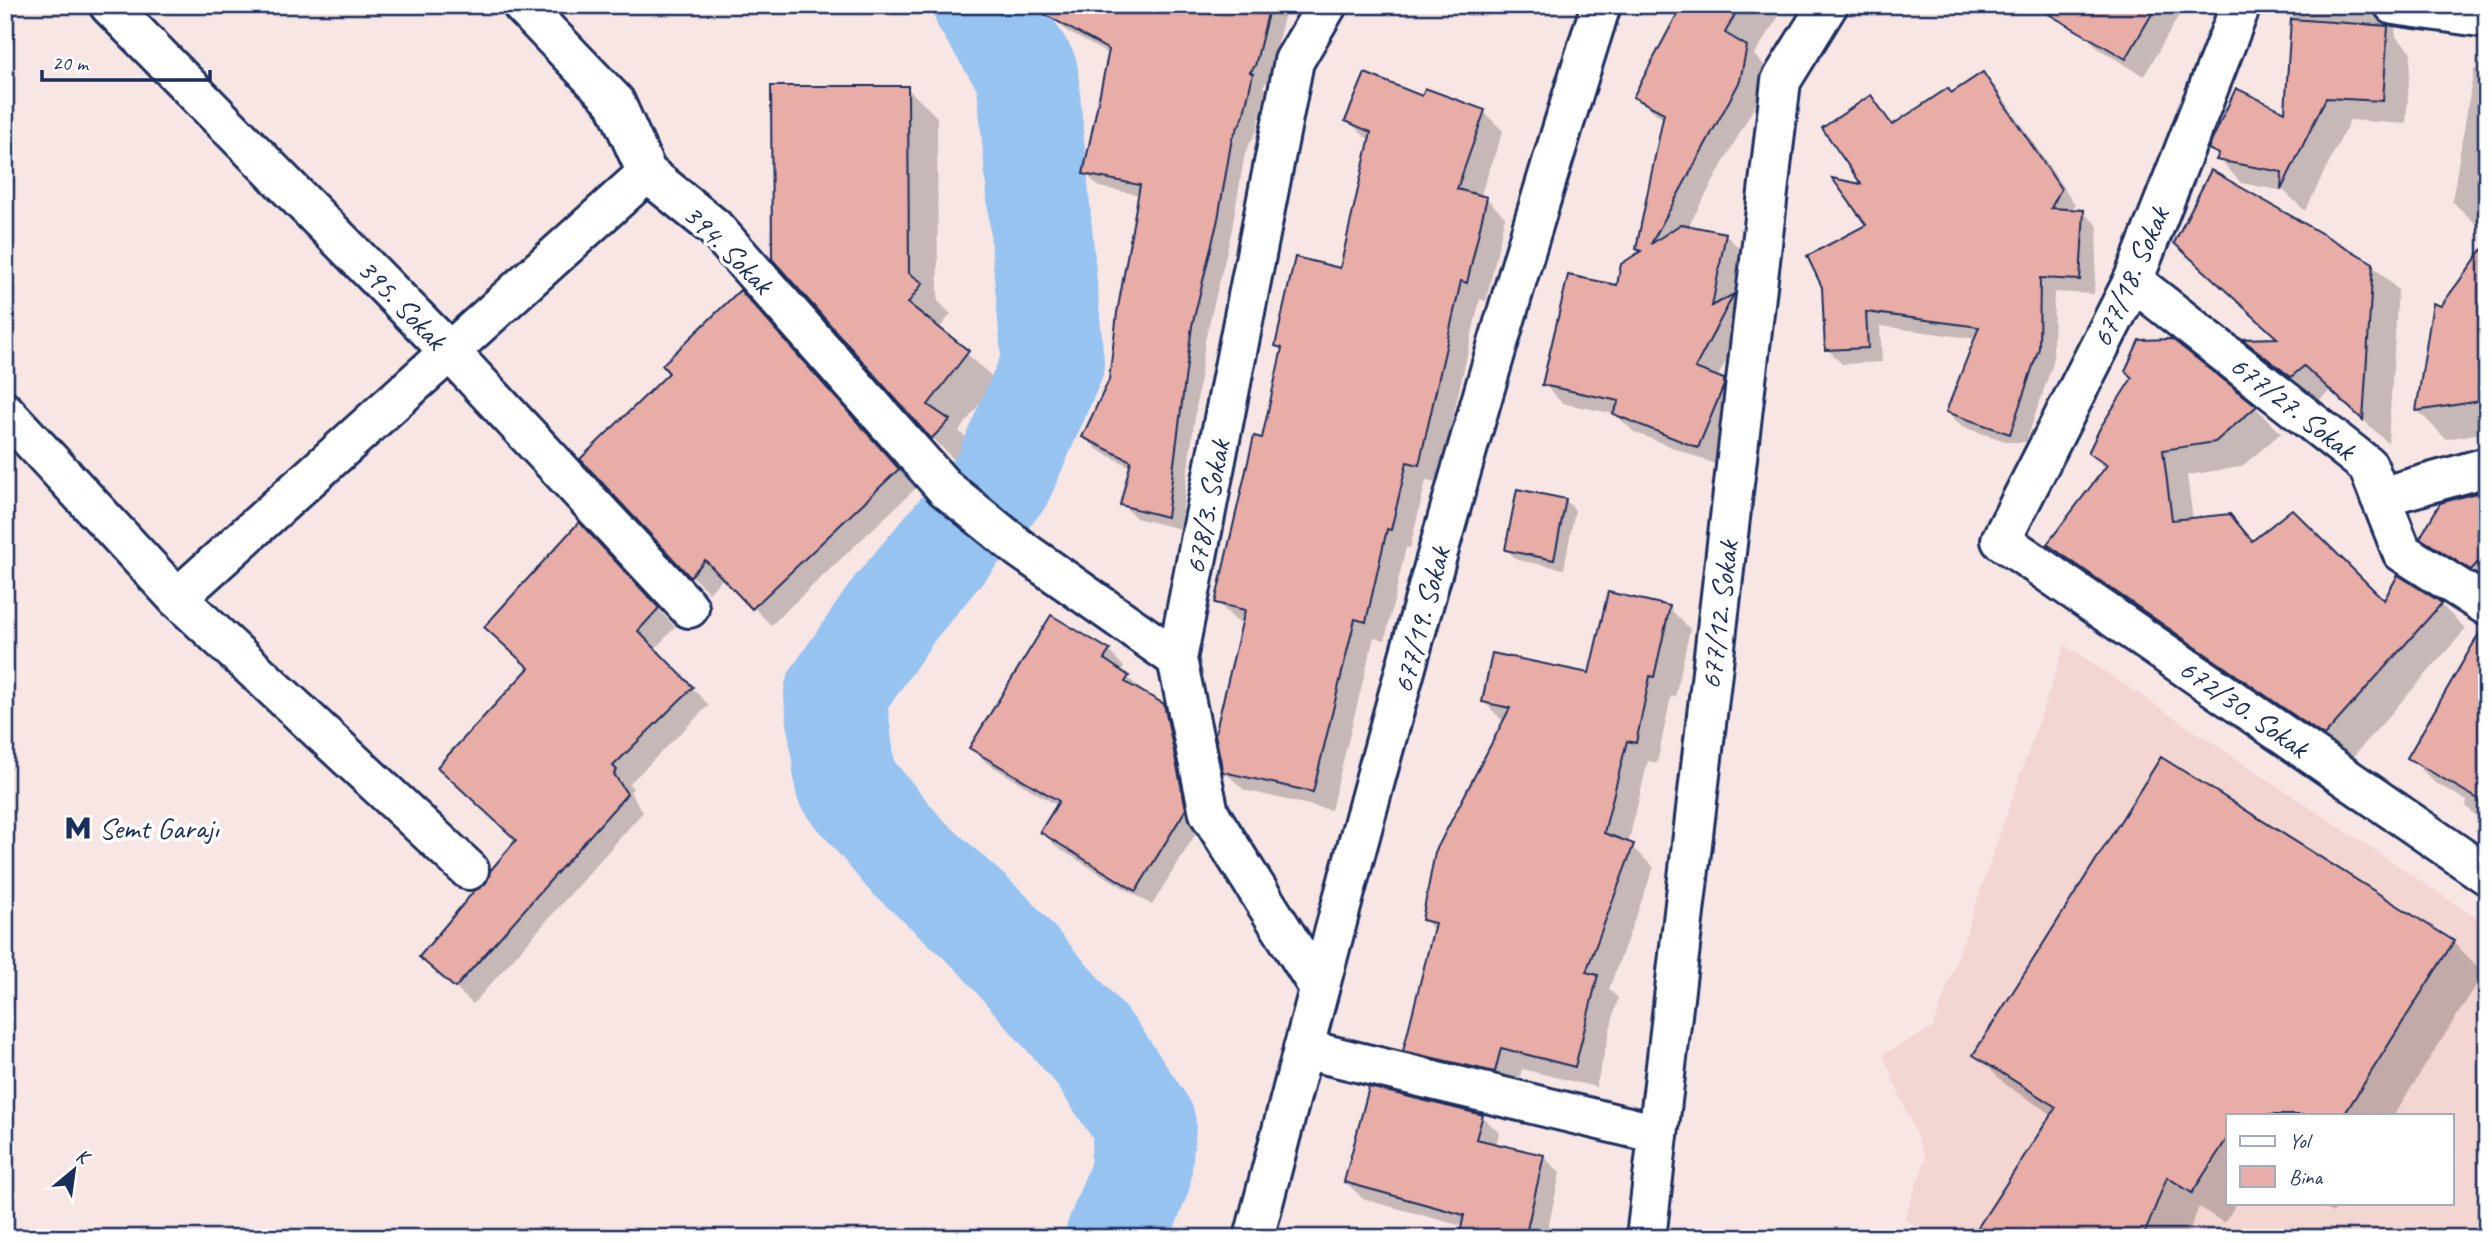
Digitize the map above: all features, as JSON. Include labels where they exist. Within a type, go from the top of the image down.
[{"type":"street","name":"395. Sokak","points":[[108,5],[450,352],[689,608]]},
{"type":"street","name":"394. Sokak","points":[[522,5],[615,102],[647,173],[714,227],[945,488],[1019,548],[1177,659]]},
{"type":"street","name":"678/3. Sokak","points":[[1319,988],[1209,813],[1177,659],[1294,61],[1328,5]]},
{"type":"street","name":"677/19. Sokak","points":[[1254,1238],[1319,988],[1522,254],[1601,5]]},
{"type":"street","name":"677/12. Sokak","points":[[1646,1238],[1781,81],[1828,5]]},
{"type":"street","name":"677/18. Sokak","points":[[2001,540],[2133,281],[2241,5]]},
{"type":"street","points":[[2394,5],[2487,18]]},
{"type":"street","points":[[177,598],[647,173]]},
{"type":"street","name":"677/27. Sokak","points":[[2133,281],[2368,466],[2402,552],[2487,606]]},
{"type":"street","points":[[5,412],[177,598],[470,870]]},
{"type":"street","points":[[2380,497],[2487,467]]},
{"type":"street","name":"672/30. Sokak","points":[[2001,540],[2487,875]]},
{"type":"street","points":[[1303,1049],[1658,1134]]},
{"type":"shaded area","points":[[2065,645],[2487,925],[2487,1238],[1934,1238],[1904,1219],[1926,1159],[1883,1054],[1933,1028]]},
{"type":"building","points":[[1028,5],[1270,5],[1255,66],[1250,72],[1253,74],[1243,118],[1232,138],[1218,219],[1192,326],[1167,517],[1120,505],[1131,461],[1082,437],[1109,380],[1117,313],[1140,185],[1083,174],[1109,50]]},
{"type":"building","points":[[1682,5],[1740,5],[1725,33],[1747,46],[1740,81],[1651,244],[1681,224],[1726,233],[1712,306],[1734,294],[1695,368],[1724,379],[1724,385],[1698,448],[1613,414],[1619,401],[1542,385],[1568,275],[1617,285],[1621,264],[1641,251],[1636,249],[1664,113],[1633,97]]},
{"type":"building","points":[[2033,5],[2157,5],[2126,59]]},
{"type":"building","points":[[2291,19],[2388,26],[2383,101],[2326,98],[2281,190],[2282,172],[2216,160],[2219,154],[2208,149],[2236,88],[2285,112]]},
{"type":"building","points":[[1983,72],[2061,189],[2051,208],[2084,210],[2080,280],[2040,278],[2039,348],[2010,434],[1946,412],[1979,327],[1866,312],[1868,348],[1825,350],[1822,287],[1807,256],[1866,225],[1832,178],[1861,184],[1822,128],[1871,95],[1892,125],[1948,88],[1951,93]]},
{"type":"building","points":[[1365,73],[1422,96],[1425,88],[1485,110],[1457,189],[1487,197],[1467,283],[1461,281],[1419,465],[1407,462],[1391,530],[1387,529],[1366,622],[1355,619],[1313,792],[1223,772],[1215,734],[1245,610],[1215,603],[1254,436],[1262,438],[1282,348],[1275,346],[1295,257],[1340,268],[1371,132],[1345,121]]},
{"type":"building","points":[[771,86],[908,86],[909,273],[923,283],[908,303],[969,351],[928,405],[950,420],[931,439],[772,259]]},
{"type":"building","points":[[2211,170],[2373,263],[2363,420],[2304,366],[2291,377],[2242,339],[2277,338],[2174,243]]},
{"type":"building","points":[[2487,243],[2487,400],[2416,411],[2433,303],[2441,306]]},
{"type":"building","points":[[740,290],[899,469],[752,609],[705,560],[690,577],[580,459],[669,373],[662,365]]},
{"type":"building","points":[[2172,339],[2257,406],[2215,442],[2163,450],[2172,520],[2230,514],[2252,541],[2292,509],[2384,600],[2398,575],[2442,603],[2324,736],[2047,544],[2107,465],[2088,453],[2100,428],[2132,378],[2125,371],[2139,340]]},
{"type":"building","points":[[1517,489],[1566,499],[1554,560],[1505,550]]},
{"type":"building","points":[[2487,490],[2487,552],[2471,570],[2420,538],[2440,503]]},
{"type":"building","points":[[579,522],[659,608],[638,631],[693,687],[613,766],[617,770],[614,774],[627,794],[455,988],[419,957],[474,891],[485,884],[490,871],[516,840],[437,767],[529,668],[484,627]]},
{"type":"building","points":[[1608,592],[1670,606],[1654,677],[1650,676],[1636,743],[1627,741],[1604,833],[1634,844],[1586,972],[1598,975],[1575,1067],[1501,1048],[1495,1072],[1403,1051],[1435,923],[1422,920],[1435,852],[1510,708],[1482,702],[1492,653],[1589,673]]},
{"type":"building","points":[[1051,615],[1110,650],[1104,659],[1129,676],[1125,682],[1164,704],[1186,809],[1136,891],[1040,832],[1059,801],[969,748]]},
{"type":"building","points":[[2483,627],[2487,628],[2487,804],[2407,758]]},
{"type":"building","points":[[2161,757],[2454,941],[2345,1114],[2226,1114],[2226,1140],[2192,1193],[2167,1177],[2143,1238],[1971,1238],[2056,1107],[1973,1055]]},
{"type":"building","points":[[1369,1087],[1483,1115],[1476,1139],[1544,1155],[1525,1238],[1459,1238],[1464,1215],[1344,1182]]},
{"type":"waterway","points":[[984,5],[1027,73],[1053,363],[1002,480],[895,608],[835,695],[846,783],[905,854],[992,933],[1096,1052],[1145,1125],[1140,1176],[1116,1238]]},
{"type":"place","name":"Semt Garajı","points":[[78,828]]}]
